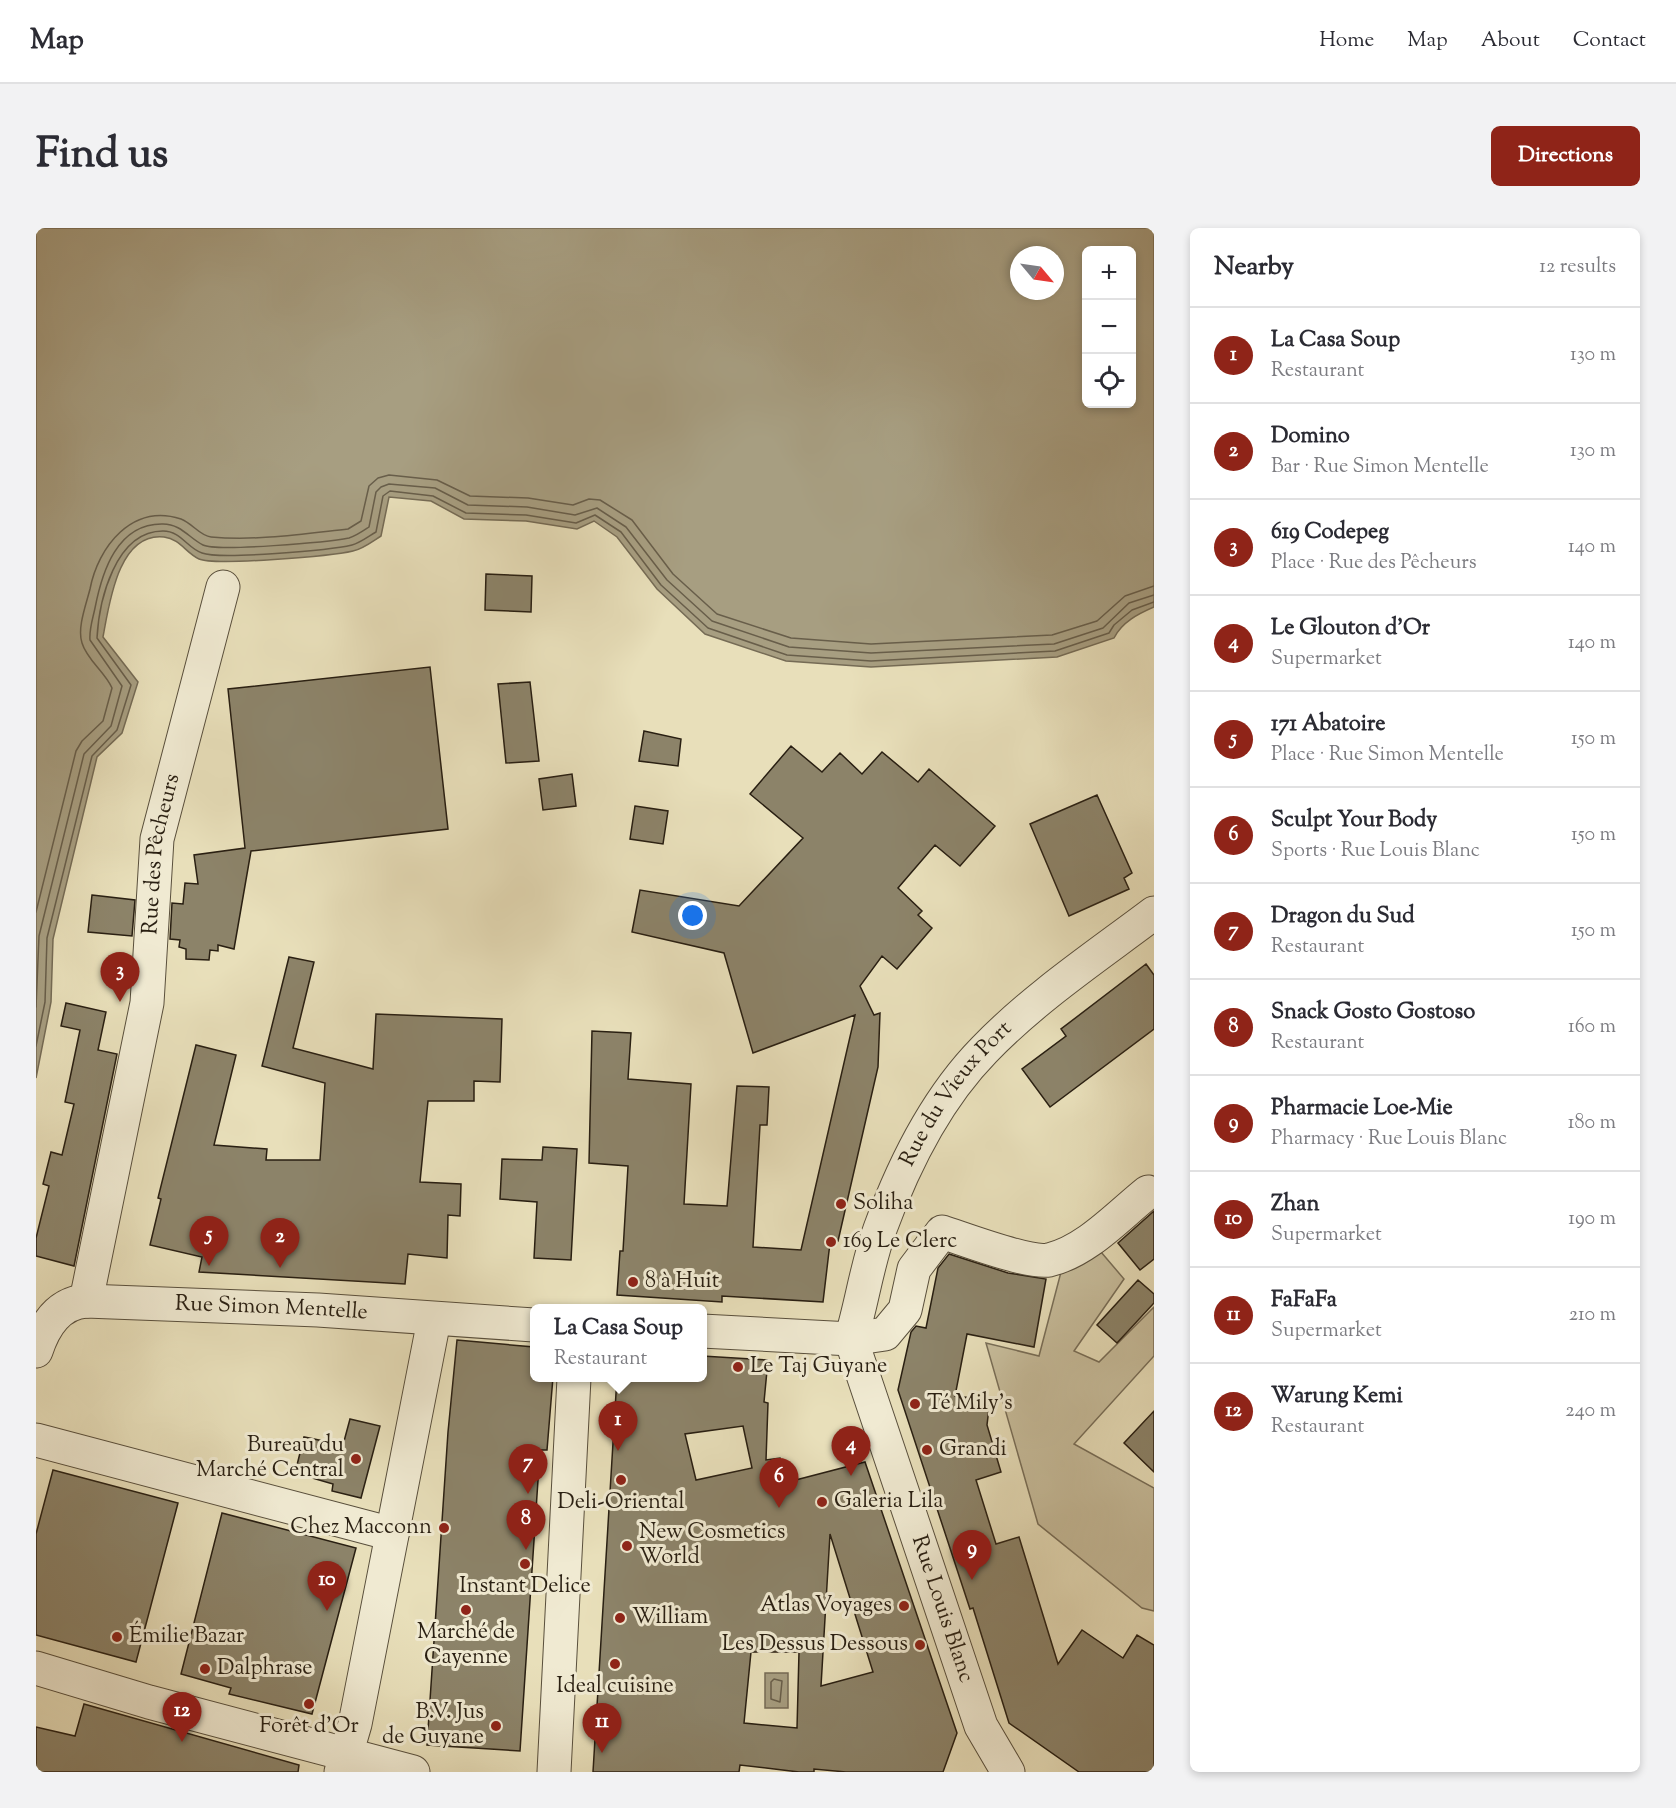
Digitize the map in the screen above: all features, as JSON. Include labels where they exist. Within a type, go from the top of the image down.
[{"type":"street","name":"Rue des Pêcheurs","points":[[86,1301],[147,1003],[157,839],[223,587]]},
{"type":"street","name":"Rue du Vieux Port","points":[[851,1339],[879,1231],[903,1171],[944,1101],[983,1050],[1024,1014],[1154,913]]},
{"type":"street","points":[[707,1331],[815,1335],[851,1339],[885,1334],[905,1310],[914,1269],[942,1232],[1023,1257],[1047,1260],[1076,1249],[1148,1192]]},
{"type":"street","name":"Rue Simon Mentelle","points":[[36,1351],[41,1337],[56,1314],[74,1302],[86,1301],[318,1310],[434,1320],[530,1325]]},
{"type":"street","points":[[343,1764],[355,1724],[434,1320]]},
{"type":"street","name":"Rue Louis Blanc","points":[[851,1339],[981,1726],[1008,1772]]},
{"type":"street","points":[[554,1772],[574,1382]]},
{"type":"street","points":[[36,1440],[392,1534]]},
{"type":"street","points":[[36,1668],[343,1764],[413,1772]]},
{"type":"shaded area","points":[[1101,1252],[1124,1279],[1074,1351],[1099,1362],[1154,1307],[1154,1356],[1074,1444],[1154,1488],[1154,1611],[1142,1608],[1038,1524],[986,1343],[1039,1356],[1061,1272]]},
{"type":"water","points":[[36,228],[1154,228],[1154,607],[1126,623],[1114,638],[1057,657],[871,667],[786,661],[705,634],[657,589],[617,537],[594,521],[577,529],[526,521],[464,519],[431,501],[389,497],[381,536],[360,549],[341,553],[274,560],[209,561],[199,559],[170,538],[148,539],[136,546],[118,573],[103,637],[138,682],[122,733],[97,757],[53,939],[51,1002],[36,1078]]},
{"type":"water","points":[[765,1673],[788,1673],[788,1708],[765,1708]]},
{"type":"building","points":[[486,574],[532,576],[531,612],[485,610]]},
{"type":"building","points":[[430,667],[448,829],[251,851],[234,949],[218,945],[218,951],[210,950],[209,960],[186,959],[186,949],[179,947],[180,940],[170,939],[172,903],[183,904],[185,883],[198,884],[194,855],[245,848],[228,689]]},
{"type":"building","points":[[530,682],[539,761],[506,763],[498,684]]},
{"type":"building","points":[[644,731],[681,739],[678,766],[639,761]]},
{"type":"building","points":[[791,746],[822,772],[840,753],[862,774],[882,752],[918,782],[929,769],[995,826],[960,866],[935,845],[898,888],[922,911],[918,915],[932,928],[897,969],[882,956],[860,986],[874,1015],[880,1013],[878,1067],[838,1241],[835,1244],[830,1243],[823,1302],[722,1296],[722,1302],[617,1295],[620,1251],[623,1251],[628,1166],[589,1163],[592,1031],[631,1033],[628,1079],[691,1084],[684,1204],[727,1206],[737,1086],[769,1087],[767,1125],[760,1125],[753,1247],[801,1250],[855,1015],[753,1053],[724,953],[632,932],[640,890],[739,906],[803,838],[750,794]]},
{"type":"building","points":[[572,774],[576,806],[543,810],[539,779]]},
{"type":"building","points":[[1097,795],[1132,873],[1124,878],[1129,889],[1069,916],[1030,824]]},
{"type":"building","points":[[635,806],[668,811],[663,844],[630,839]]},
{"type":"building","points":[[92,895],[135,900],[132,936],[88,932]]},
{"type":"building","points":[[289,957],[314,962],[293,1048],[373,1069],[376,1014],[502,1019],[500,1082],[474,1081],[474,1101],[428,1101],[420,1182],[461,1184],[460,1216],[448,1215],[447,1258],[408,1254],[405,1284],[199,1272],[202,1257],[150,1245],[161,1199],[158,1198],[196,1045],[236,1055],[214,1145],[267,1149],[266,1160],[320,1160],[325,1083],[262,1066]]},
{"type":"building","points":[[1146,964],[1154,975],[1154,1029],[1050,1107],[1022,1069],[1066,1036],[1061,1029]]},
{"type":"building","points":[[66,1003],[106,1012],[98,1050],[117,1054],[74,1266],[36,1256],[36,1238],[49,1186],[43,1184],[51,1152],[62,1155],[74,1104],[65,1102],[80,1030],[61,1026]]},
{"type":"building","points":[[543,1147],[577,1149],[571,1260],[534,1258],[537,1202],[500,1199],[502,1159],[542,1160]]},
{"type":"building","points":[[1154,1211],[1154,1259],[1140,1270],[1118,1243]]},
{"type":"building","points":[[949,1254],[1008,1273],[1046,1279],[1034,1347],[967,1334],[955,1396],[990,1400],[987,1425],[1001,1472],[976,1480],[996,1544],[1019,1537],[1058,1664],[1082,1630],[1123,1658],[1137,1635],[1154,1645],[1154,1772],[1079,1772],[1009,1723],[973,1608],[970,1609],[898,1390],[911,1332],[916,1326],[926,1328],[938,1268]]},
{"type":"building","points":[[1138,1280],[1154,1294],[1154,1303],[1117,1343],[1097,1325]]},
{"type":"building","points":[[457,1340],[530,1347],[530,1382],[553,1382],[547,1450],[540,1450],[520,1751],[427,1745],[448,1432]]},
{"type":"building","points":[[707,1356],[768,1360],[764,1402],[768,1403],[766,1460],[780,1458],[783,1480],[788,1479],[788,1482],[865,1462],[957,1733],[943,1772],[846,1772],[814,1769],[814,1772],[799,1772],[740,1765],[739,1772],[593,1772],[617,1382],[707,1382]],"holes":[[[743,1426],[752,1468],[696,1480],[685,1434]],[[830,1534],[873,1672],[821,1686]],[[751,1652],[799,1652],[797,1728],[744,1723]]]},
{"type":"building","points":[[1154,1411],[1154,1472],[1124,1443]]},
{"type":"building","points":[[350,1419],[380,1426],[361,1498],[332,1491],[333,1484],[295,1473],[304,1437],[343,1445]]},
{"type":"building","points":[[53,1470],[178,1503],[136,1662],[36,1635],[36,1534]]},
{"type":"building","points":[[222,1513],[356,1548],[312,1714],[229,1694],[231,1688],[181,1674]]},
{"type":"building","points":[[84,1704],[299,1765],[298,1772],[36,1772],[36,1727],[75,1736]]},
{"type":"place","name":"619 Codepeg","points":[[120,1002]]},
{"type":"place","name":"Soliha","points":[[841,1204]]},
{"type":"place","name":"169 Le Clerc","points":[[831,1242]]},
{"type":"place","name":"171 Abatoire","points":[[209,1266]]},
{"type":"place","name":"Domino","points":[[280,1268]]},
{"type":"place","name":"8 à Huit","points":[[633,1282]]},
{"type":"place","name":"Le Taj Guyane","points":[[738,1367]]},
{"type":"place","name":"Té Mily's","points":[[915,1404]]},
{"type":"place","name":"Grandi","points":[[927,1450]]},
{"type":"place","name":"La Casa Soup","points":[[618,1451]]},
{"type":"place","name":"Bureau du Marché Central","points":[[356,1459]]},
{"type":"place","name":"Le Glouton d'Or","points":[[851,1476]]},
{"type":"place","name":"Deli-Oriental","points":[[621,1480]]},
{"type":"place","name":"Dragon du Sud","points":[[528,1494]]},
{"type":"place","name":"Galeria Lila","points":[[822,1502]]},
{"type":"place","name":"Sculpt Your Body","points":[[779,1508]]},
{"type":"place","name":"Chez Macconn","points":[[444,1528]]},
{"type":"place","name":"New Cosmetics World","points":[[627,1546]]},
{"type":"place","name":"Snack Gosto Gostoso","points":[[526,1550]]},
{"type":"place","name":"Instant Delice","points":[[525,1564]]},
{"type":"place","name":"Pharmacie Loe-Mie","points":[[972,1580]]},
{"type":"place","name":"Atlas Voyages","points":[[904,1606]]},
{"type":"place","name":"Marché de Cayenne","points":[[466,1610]]},
{"type":"place","name":"Zhan","points":[[327,1611]]},
{"type":"place","name":"William","points":[[620,1618]]},
{"type":"place","name":"Émilie Bazar","points":[[117,1637]]},
{"type":"place","name":"Les Dessus Dessous","points":[[920,1645]]},
{"type":"place","name":"Ideal cuisine","points":[[615,1664]]},
{"type":"place","name":"Dalphrase","points":[[205,1669]]},
{"type":"place","name":"Forêt d'Or","points":[[309,1704]]},
{"type":"place","name":"B.V. Jus de Guyane","points":[[496,1726]]},
{"type":"place","name":"Warung Kemi","points":[[182,1742]]},
{"type":"place","name":"FaFaFa","points":[[602,1753]]}]
